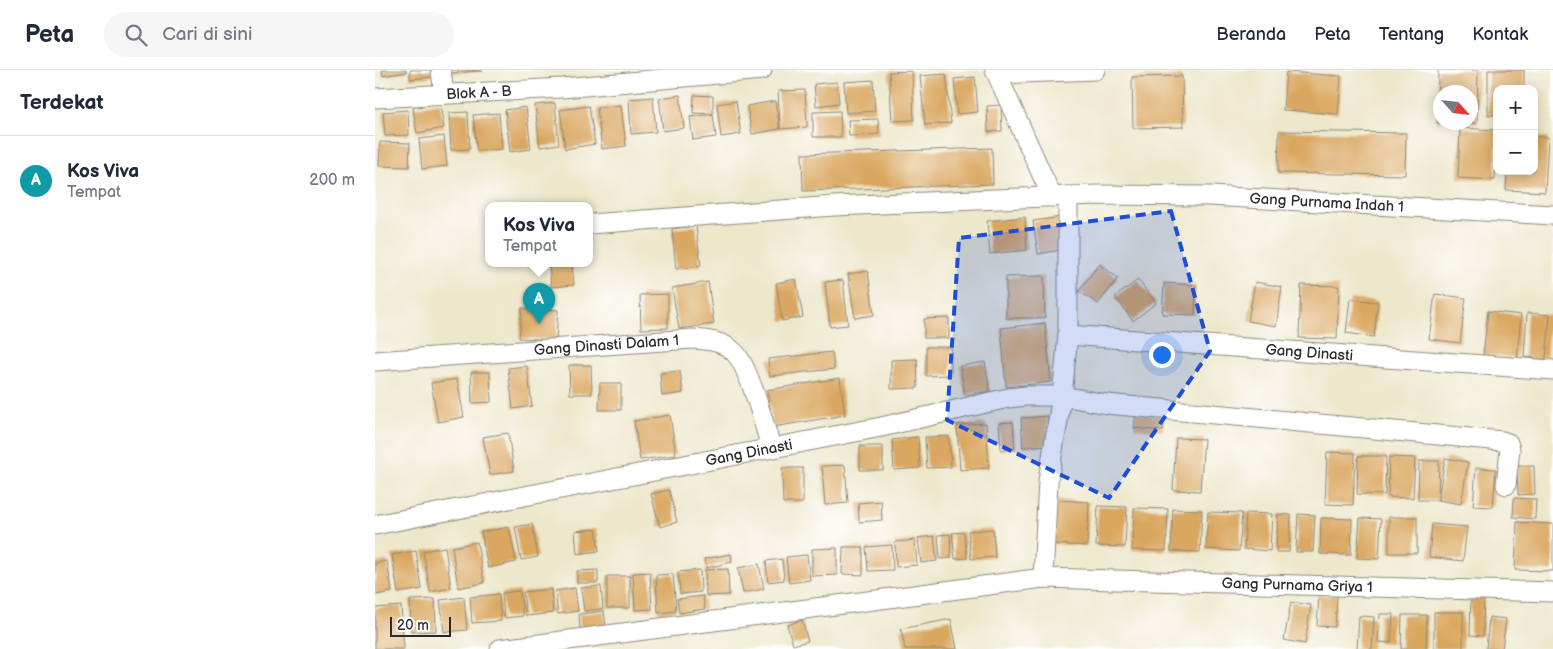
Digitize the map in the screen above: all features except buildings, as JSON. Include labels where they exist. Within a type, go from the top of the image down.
[{"type":"street","points":[[441,70],[444,94]]},
{"type":"street","name":"Blok A - B","points":[[375,98],[562,88],[762,70]]},
{"type":"street","points":[[1043,578],[1048,482],[1062,396],[1068,335],[1060,196],[996,72],[1095,70]]},
{"type":"street","points":[[593,224],[834,206],[1060,196]]},
{"type":"street","name":"Gang Purnama Indah 1","points":[[1060,196],[1210,196],[1553,215]]},
{"type":"street","name":"Gang Dinasti","points":[[1068,335],[1553,370]]},
{"type":"street","name":"Gang Dinasti Dalam 1","points":[[375,361],[692,339],[711,340],[724,345],[736,353],[754,393],[771,447]]},
{"type":"street","name":"Gang Dinasti","points":[[375,525],[881,427],[1007,398],[1026,396],[1062,396],[1107,404],[1503,441],[1508,443],[1510,449],[1506,485]]},
{"type":"street","name":"Gang Purnama Griya 1","points":[[500,649],[1043,578],[1553,592]]},
{"type":"highlighted area","points":[[1171,211],[1210,351],[1109,498],[947,420],[959,238]]},
{"type":"place","name":"Kos Viva","points":[[539,324]]}]
